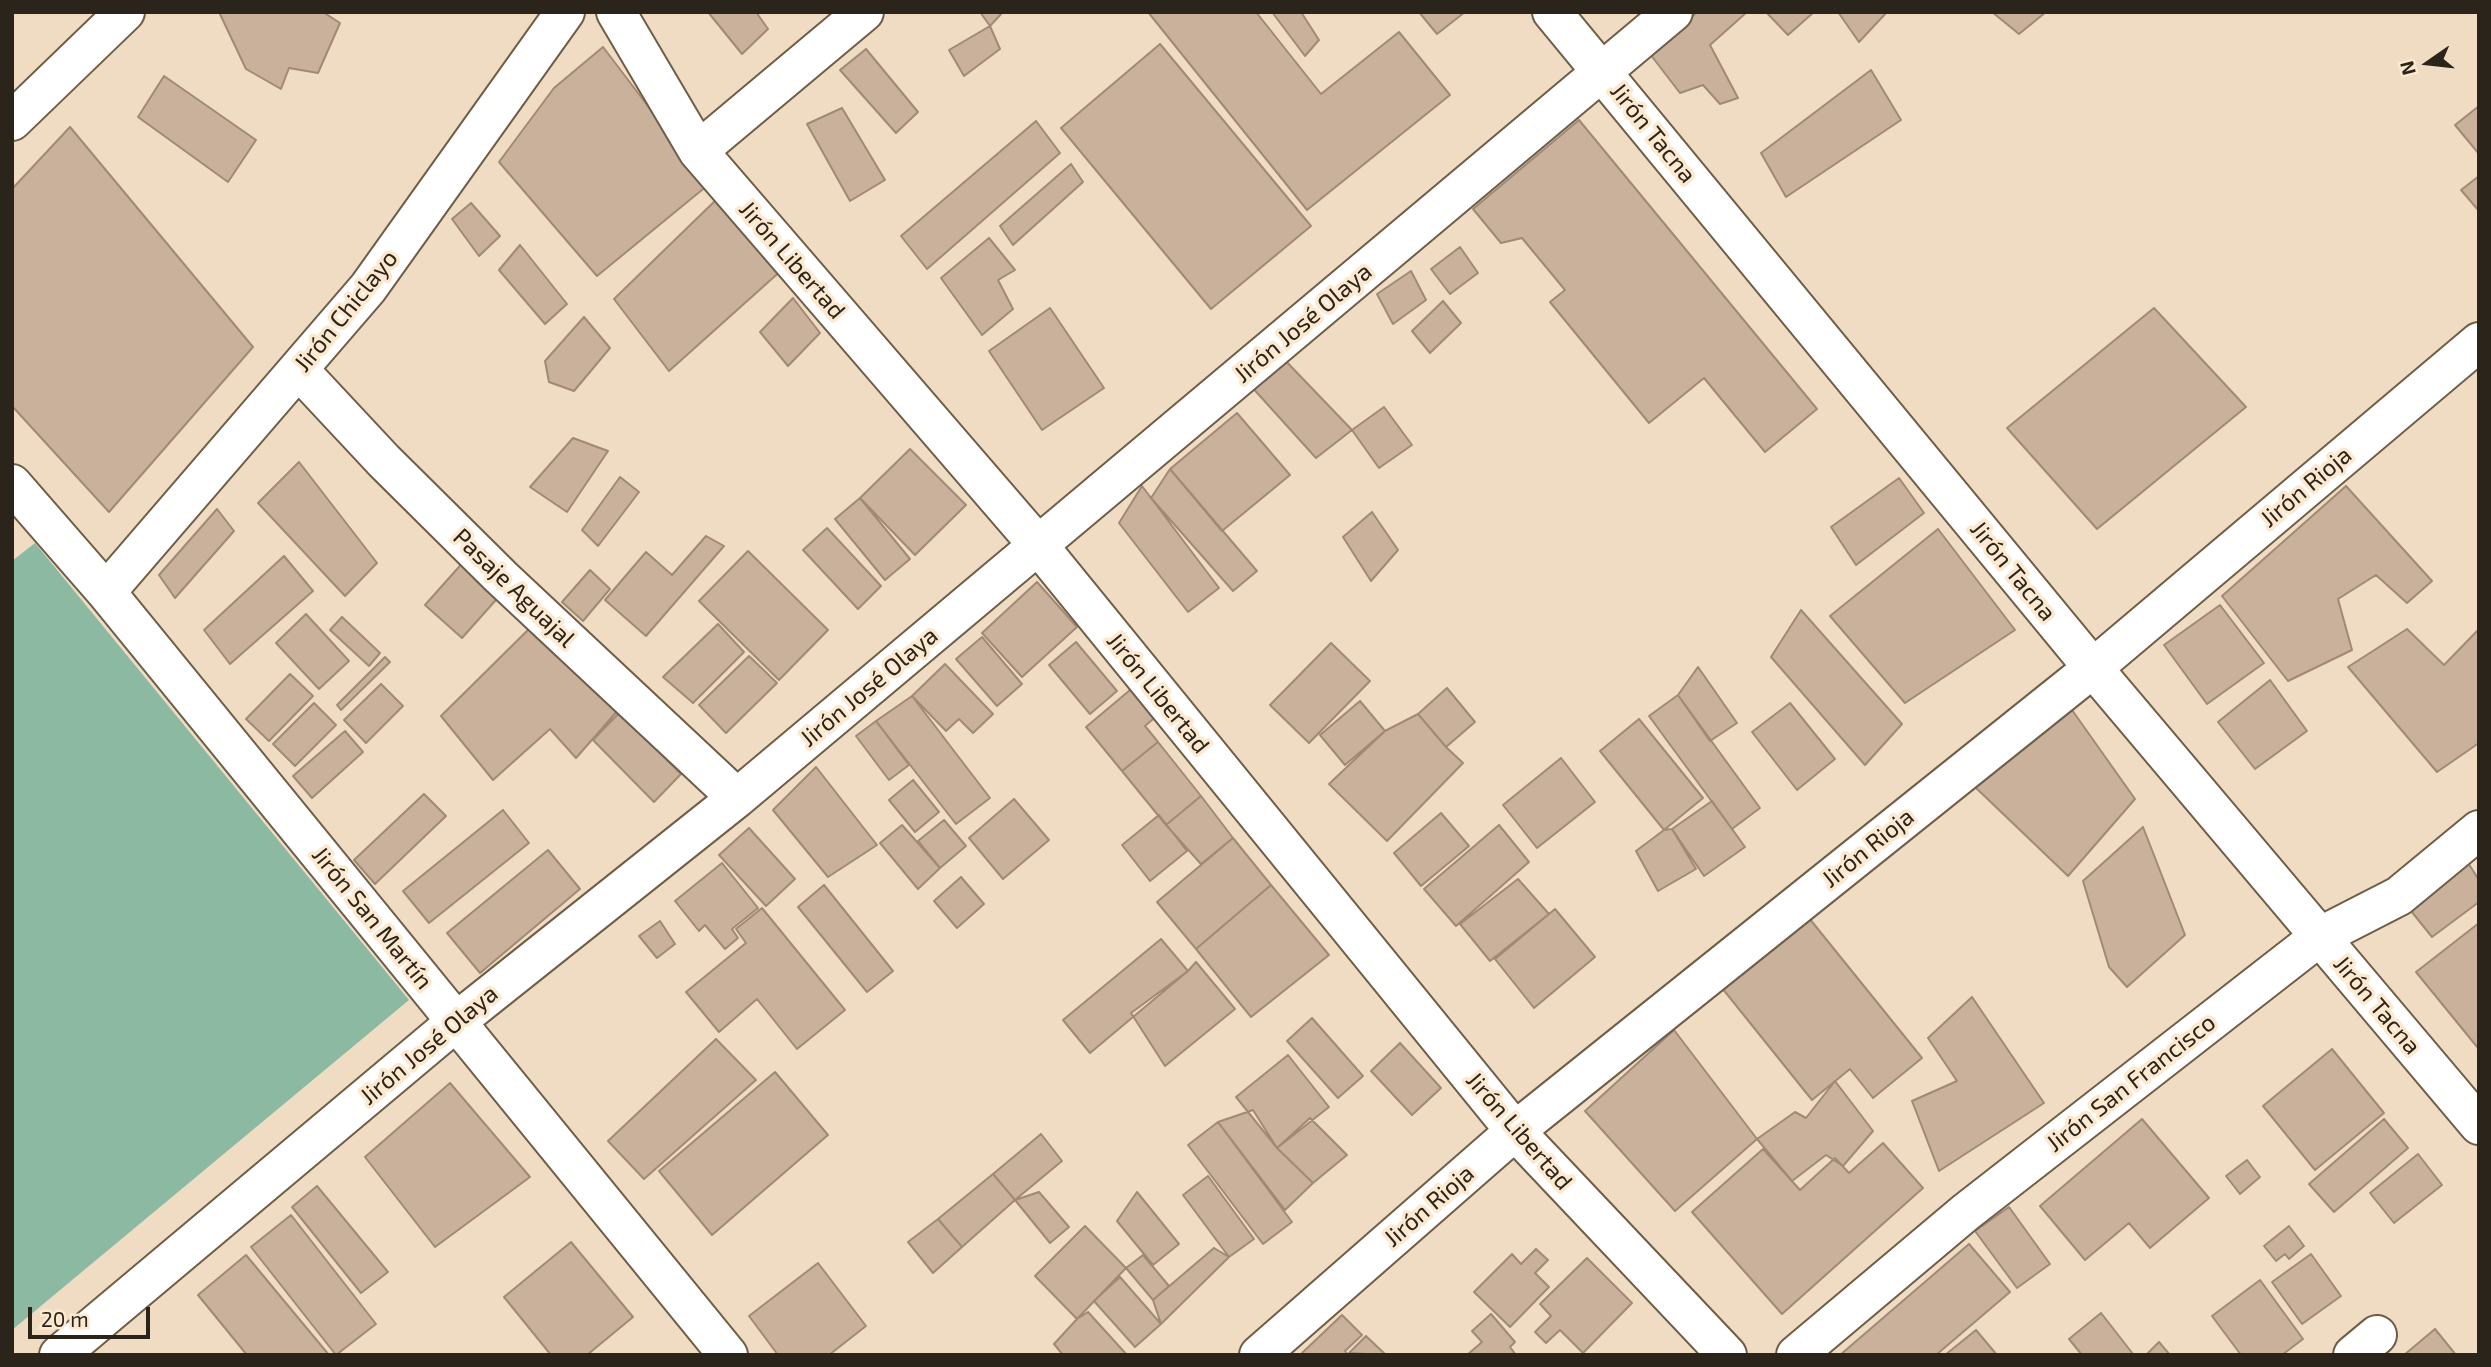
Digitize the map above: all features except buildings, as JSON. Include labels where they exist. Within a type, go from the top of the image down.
[{"type":"street","points":[[12,121],[125,12]]},
{"type":"street","name":"Jirón Chiclayo","points":[[106,592],[369,288],[565,12]]},
{"type":"street","name":"Jirón Libertad","points":[[616,12],[698,151],[1038,545],[1515,1131],[1727,1355]]},
{"type":"street","points":[[698,151],[864,12]]},
{"type":"street","name":"Jirón Tacna","points":[[1552,12],[2093,668],[2479,1125]]},
{"type":"street","name":"Jirón José Olaya","points":[[59,1355],[457,1021],[737,797],[1673,12]]},
{"type":"street","name":"Jirón Rioja","points":[[1259,1355],[1515,1131],[2093,668],[2479,342]]},
{"type":"street","name":"Pasaje Aguajal","points":[[299,370],[384,461],[501,577],[737,797]]},
{"type":"street","name":"Jirón San Martín","points":[[12,484],[106,592],[728,1355]]},
{"type":"street","name":"Jirón San Francisco","points":[[1796,1355],[1966,1212],[2319,937],[2399,896],[2479,830]]},
{"type":"green space","points":[[35,543],[409,1000],[12,1330],[12,561]]}]
